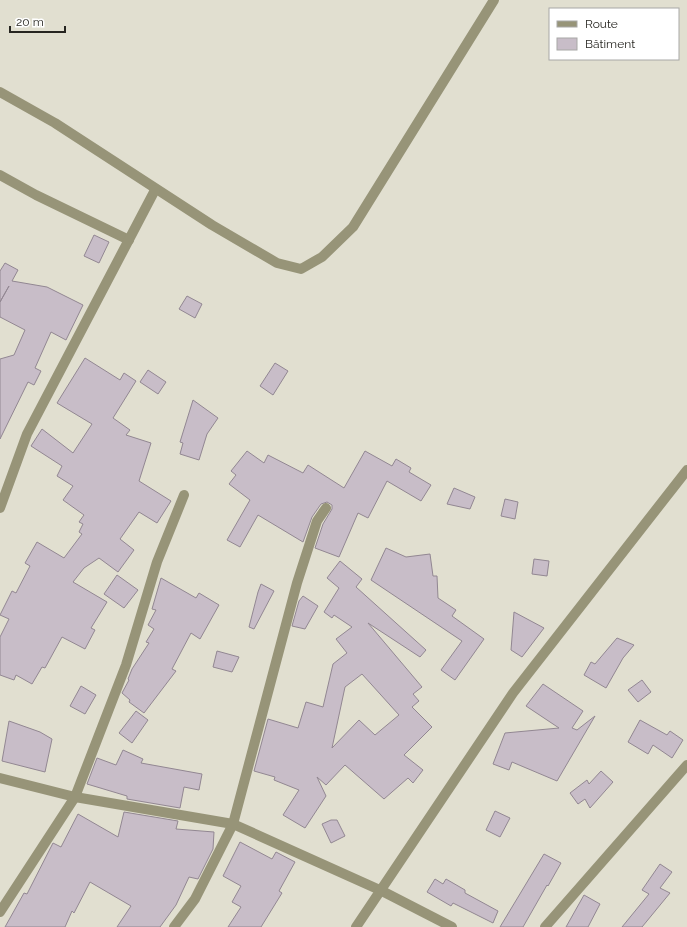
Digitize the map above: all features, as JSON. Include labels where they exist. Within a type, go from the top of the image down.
[{"type":"street","points":[[0,92],[55,123],[155,190],[278,263],[301,269],[322,257],[353,227],[494,0]]},
{"type":"street","points":[[0,174],[36,195],[129,240]]},
{"type":"street","points":[[0,508],[27,434],[155,190]]},
{"type":"street","points":[[356,927],[382,891],[471,753],[513,693],[687,470]]},
{"type":"street","points":[[0,912],[75,796],[126,665],[157,562],[184,495]]},
{"type":"street","points":[[174,927],[195,899],[232,824],[297,583],[317,521],[326,508]]},
{"type":"street","points":[[545,927],[628,830],[687,766]]},
{"type":"street","points":[[0,778],[75,796],[232,824],[382,891],[452,927]]},
{"type":"building","points":[[94,235],[109,242],[99,263],[84,256]]},
{"type":"building","points":[[5,263],[18,270],[12,281],[47,287],[83,305],[66,340],[51,332],[35,368],[41,371],[34,385],[28,382],[0,439],[0,359],[14,355],[25,330],[0,317],[0,271]]},
{"type":"building","points":[[187,296],[202,304],[195,318],[179,309]]},
{"type":"building","points":[[85,358],[120,380],[124,373],[136,381],[113,418],[130,430],[126,435],[151,443],[139,481],[171,501],[157,523],[139,512],[120,539],[134,550],[118,572],[99,558],[84,568],[73,582],[107,602],[91,628],[95,630],[85,649],[62,637],[45,668],[42,667],[32,684],[16,675],[14,680],[0,675],[0,637],[9,619],[0,615],[12,591],[16,593],[30,566],[25,563],[37,542],[64,558],[82,534],[79,532],[83,524],[79,522],[84,515],[63,500],[73,486],[57,476],[62,466],[31,446],[42,429],[73,453],[92,424],[57,403]]},
{"type":"building","points":[[275,363],[288,371],[273,395],[260,386]]},
{"type":"building","points":[[148,370],[166,382],[158,394],[140,382]]},
{"type":"building","points":[[193,400],[218,418],[207,434],[199,460],[180,454],[183,443],[180,442]]},
{"type":"building","points":[[247,451],[264,463],[268,455],[303,473],[308,465],[344,488],[365,451],[392,466],[396,459],[411,468],[409,472],[431,485],[421,501],[387,481],[368,518],[358,513],[339,557],[315,548],[323,524],[332,509],[332,505],[327,502],[321,504],[312,517],[303,542],[258,515],[240,547],[227,540],[250,500],[229,484],[236,475],[231,471]]},
{"type":"building","points":[[454,488],[475,497],[470,509],[447,504]]},
{"type":"building","points":[[505,499],[518,502],[515,519],[501,516]]},
{"type":"building","points":[[386,548],[406,557],[430,554],[433,576],[437,576],[438,598],[456,610],[452,616],[484,639],[455,680],[441,670],[462,641],[371,580]]},
{"type":"building","points":[[534,559],[549,561],[547,576],[532,574]]},
{"type":"building","points":[[340,561],[362,579],[356,587],[426,650],[420,657],[368,623],[422,687],[413,694],[419,701],[412,707],[432,727],[404,755],[423,770],[413,783],[408,778],[384,799],[345,765],[326,785],[317,777],[326,796],[305,828],[283,815],[299,790],[274,780],[275,777],[254,771],[268,719],[298,728],[306,702],[323,707],[333,664],[347,653],[336,639],[352,627],[334,615],[332,618],[324,612],[339,588],[327,578]],"holes":[[[362,674],[399,715],[375,735],[359,720],[332,748],[345,687]]]},
{"type":"building","points":[[117,575],[138,590],[124,608],[104,594]]},
{"type":"building","points":[[161,578],[196,598],[199,593],[219,605],[200,639],[191,633],[172,669],[176,671],[144,713],[129,702],[130,700],[122,693],[129,680],[128,679],[132,669],[149,643],[146,642],[154,629],[148,625],[156,610],[152,609]]},
{"type":"building","points":[[261,584],[274,591],[254,629],[249,627]]},
{"type":"building","points":[[303,596],[318,606],[305,629],[292,626],[299,601]]},
{"type":"building","points":[[514,612],[544,628],[522,657],[511,650]]},
{"type":"building","points":[[617,638],[634,645],[623,658],[606,688],[584,675],[591,662],[595,664]]},
{"type":"building","points":[[217,651],[239,657],[232,672],[213,667]]},
{"type":"building","points":[[642,680],[651,692],[638,702],[628,690]]},
{"type":"building","points":[[543,684],[583,711],[572,728],[577,730],[595,716],[557,781],[512,762],[509,770],[493,764],[505,733],[559,728],[526,706]]},
{"type":"building","points":[[81,686],[96,695],[85,714],[70,706]]},
{"type":"building","points":[[136,711],[148,720],[132,743],[119,733]]},
{"type":"building","points":[[640,720],[667,735],[670,731],[683,740],[672,758],[653,745],[648,754],[628,742]]},
{"type":"building","points":[[9,721],[40,732],[52,739],[45,772],[2,761]]},
{"type":"building","points":[[123,750],[143,759],[141,763],[202,774],[199,790],[184,787],[180,808],[127,799],[127,796],[87,784],[97,758],[116,765]]},
{"type":"building","points":[[601,771],[613,782],[590,808],[585,799],[578,804],[570,793],[587,780],[589,784]]},
{"type":"building","points":[[495,811],[510,818],[500,837],[486,830]]},
{"type":"building","points":[[124,812],[178,821],[176,829],[214,832],[213,849],[198,879],[189,877],[176,905],[160,927],[117,927],[131,906],[90,882],[74,913],[72,911],[65,927],[5,927],[24,893],[27,894],[53,843],[61,847],[78,814],[118,837]]},
{"type":"building","points":[[331,820],[337,820],[345,836],[331,843],[322,824]]},
{"type":"building","points":[[240,842],[272,859],[276,852],[295,862],[279,891],[282,893],[261,927],[228,927],[241,907],[232,902],[241,886],[223,876]]},
{"type":"building","points":[[544,854],[561,863],[548,886],[547,885],[523,927],[500,927]]},
{"type":"building","points":[[660,864],[672,872],[660,888],[670,893],[642,927],[622,927],[649,894],[642,890]]},
{"type":"building","points":[[435,879],[443,884],[446,879],[465,890],[465,893],[498,911],[493,923],[453,903],[451,906],[427,892]]},
{"type":"building","points":[[584,895],[600,904],[588,927],[566,927]]}]
